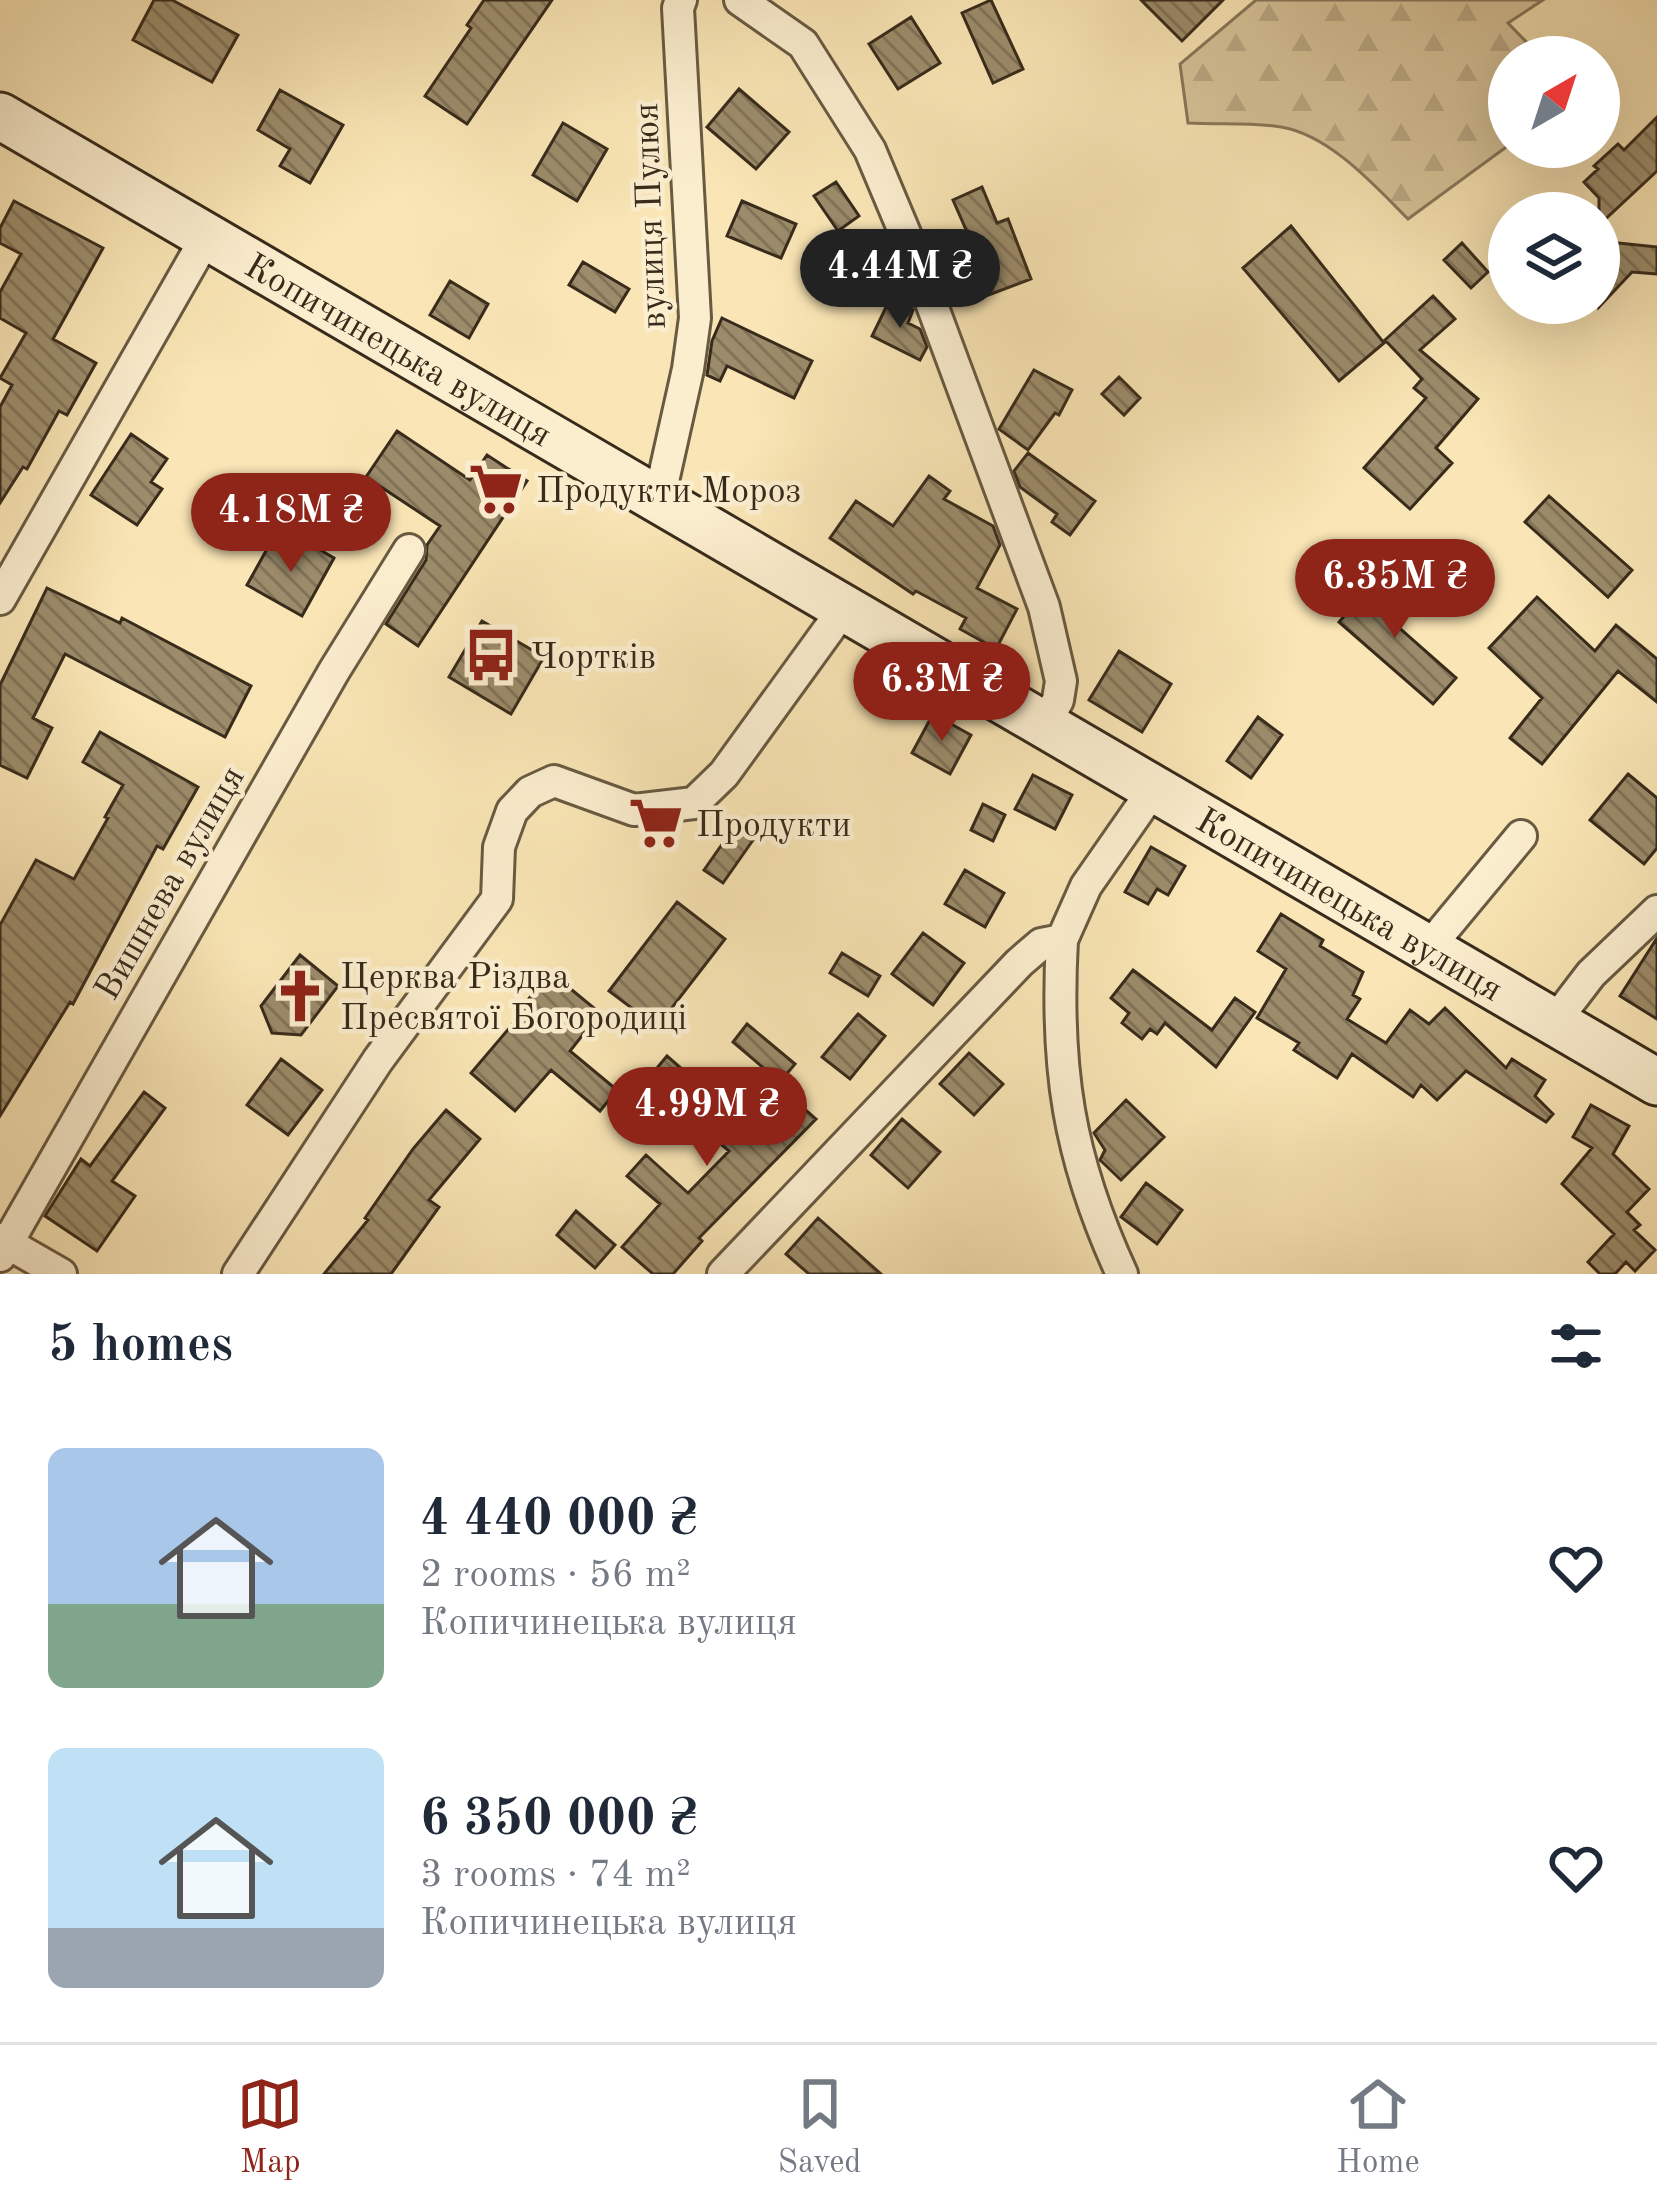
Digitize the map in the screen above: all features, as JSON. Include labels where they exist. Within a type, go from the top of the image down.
[{"type":"main road","name":"Копичинецька вулиця","points":[[0,116],[1657,1082]]},
{"type":"street","name":"вулиця Пулюя","points":[[659,499],[695,318],[681,0]]},
{"type":"street","points":[[740,0],[803,44],[878,169],[1044,607],[1061,681],[1046,723]]},
{"type":"street","points":[[0,599],[207,236]]},
{"type":"street","name":"Вишнева вулиця","points":[[3,1246],[334,670],[409,550]]},
{"type":"street","points":[[238,1274],[378,1060],[496,899],[502,834],[520,801],[554,781],[634,810],[694,803],[724,774],[845,607]]},
{"type":"street","points":[[1122,1274],[1085,1184],[1062,1082],[1062,940],[1086,886],[1155,787]]},
{"type":"street","points":[[1429,947],[1521,836]]},
{"type":"street","points":[[1555,1021],[1592,974],[1657,911]]},
{"type":"street","points":[[723,1274],[1019,963],[1041,944],[1062,940]]},
{"type":"street","points":[[3,1246],[61,1274]]},
{"type":"green space","points":[[1256,0],[1543,0],[1508,23],[1521,36],[1488,36],[1488,160],[1408,219],[1334,151],[1299,132],[1258,125],[1188,123],[1180,64]]},
{"type":"building","points":[[154,0],[172,0],[238,35],[212,82],[133,40]]},
{"type":"building","points":[[484,0],[552,0],[467,124],[425,96]]},
{"type":"building","points":[[991,0],[1023,69],[993,83],[962,13]]},
{"type":"building","points":[[1141,0],[1223,0],[1182,41]]},
{"type":"building","points":[[911,17],[940,63],[898,89],[869,44]]},
{"type":"building","points":[[739,89],[789,132],[756,169],[707,127]]},
{"type":"building","points":[[280,90],[343,125],[310,183],[280,166],[290,149],[258,130]]},
{"type":"building","points":[[1657,117],[1657,171],[1620,205],[1620,192],[1593,192],[1584,182],[1597,168],[1620,168],[1620,146],[1624,150]]},
{"type":"building","points":[[563,123],[607,149],[577,201],[533,175]]},
{"type":"building","points":[[836,182],[859,216],[838,231],[814,196]]},
{"type":"building","points":[[982,187],[997,223],[1008,219],[1031,279],[967,303],[950,257],[974,248],[953,200]]},
{"type":"building","points":[[14,201],[103,248],[53,339],[96,363],[67,415],[59,411],[27,469],[23,467],[0,503],[0,407],[12,385],[0,378],[26,333],[0,318],[0,292],[21,254],[0,243],[0,228]]},
{"type":"building","points":[[742,201],[796,224],[781,258],[727,236]]},
{"type":"building","points":[[1291,226],[1384,343],[1339,381],[1243,268]]},
{"type":"building","points":[[1462,243],[1488,272],[1471,288],[1444,260]]},
{"type":"building","points":[[1620,243],[1657,247],[1657,274],[1632,272],[1620,285]]},
{"type":"building","points":[[858,256],[896,275],[885,298],[846,279]]},
{"type":"building","points":[[583,262],[629,289],[615,312],[569,285]]},
{"type":"building","points":[[450,281],[488,304],[469,338],[430,315]]},
{"type":"building","points":[[1433,296],[1455,319],[1420,350],[1478,399],[1436,448],[1452,463],[1410,509],[1364,468],[1426,398],[1414,388],[1422,379],[1385,340]]},
{"type":"building","points":[[890,299],[913,310],[908,323],[920,329],[927,347],[920,360],[872,336]]},
{"type":"building","points":[[722,318],[812,361],[794,398],[727,366],[720,381],[707,375],[712,341]]},
{"type":"building","points":[[1034,370],[1072,390],[1059,415],[1055,413],[1028,450],[999,429]]},
{"type":"building","points":[[1119,377],[1140,398],[1124,415],[1102,394]]},
{"type":"building","points":[[397,431],[470,480],[487,455],[527,481],[418,646],[386,624],[426,560],[427,545],[440,526],[366,477]]},
{"type":"building","points":[[131,434],[167,459],[151,482],[162,489],[137,525],[91,495]]},
{"type":"building","points":[[1028,453],[1095,501],[1070,535],[1052,522],[1057,514],[1020,487],[1014,471]]},
{"type":"building","points":[[929,476],[950,491],[944,499],[993,526],[1000,545],[977,588],[1017,609],[996,649],[960,629],[966,618],[916,591],[913,594],[830,538],[856,501],[893,526]]},
{"type":"building","points":[[1549,496],[1632,570],[1608,597],[1525,522]]},
{"type":"building","points":[[272,540],[298,554],[305,541],[334,558],[302,616],[247,585]]},
{"type":"building","points":[[1379,576],[1403,598],[1387,617],[1456,678],[1433,704],[1339,622]]},
{"type":"building","points":[[47,588],[120,623],[122,618],[251,686],[225,737],[65,654],[33,718],[52,728],[27,778],[0,765],[0,685]]},
{"type":"building","points":[[1537,597],[1595,651],[1616,625],[1657,659],[1657,702],[1618,671],[1542,764],[1510,738],[1542,698],[1489,648]]},
{"type":"building","points":[[482,621],[544,657],[511,714],[449,677]]},
{"type":"building","points":[[1119,651],[1171,684],[1142,732],[1089,700]]},
{"type":"building","points":[[933,714],[971,735],[950,774],[912,753]]},
{"type":"building","points":[[1258,717],[1282,735],[1251,778],[1227,761]]},
{"type":"building","points":[[100,732],[198,787],[163,849],[157,846],[73,1004],[70,1002],[0,1116],[0,925],[36,860],[74,879],[108,818],[123,785],[83,762]]},
{"type":"building","points":[[1628,774],[1657,798],[1657,848],[1644,864],[1590,820]]},
{"type":"building","points":[[1033,775],[1072,795],[1055,829],[1015,809]]},
{"type":"building","points":[[983,804],[1005,815],[993,841],[971,830]]},
{"type":"building","points":[[739,820],[758,833],[723,883],[704,870]]},
{"type":"building","points":[[1151,847],[1185,866],[1168,895],[1157,889],[1148,904],[1125,892]]},
{"type":"building","points":[[965,870],[1004,893],[985,927],[945,904]]},
{"type":"building","points":[[677,902],[725,939],[657,1027],[609,991]]},
{"type":"building","points":[[1281,914],[1323,940],[1320,946],[1363,972],[1353,995],[1360,999],[1347,1019],[1386,1043],[1410,1010],[1429,1024],[1445,1008],[1506,1068],[1512,1059],[1545,1080],[1535,1096],[1553,1114],[1546,1122],[1466,1071],[1437,1100],[1421,1085],[1413,1097],[1352,1054],[1337,1078],[1294,1050],[1299,1043],[1257,1018],[1286,969],[1258,951]]},
{"type":"building","points":[[923,933],[964,963],[933,1005],[892,974]]},
{"type":"building","points":[[1657,938],[1657,1019],[1620,996]]},
{"type":"building","points":[[842,953],[880,976],[868,996],[830,973]]},
{"type":"building","name":"Церква Різдва Пресвятої Богородиці","points":[[300,955],[338,986],[301,1035],[272,1033],[261,1006]]},
{"type":"building","points":[[1133,970],[1212,1030],[1235,998],[1255,1012],[1216,1067],[1165,1023],[1157,1034],[1150,1029],[1142,1039],[1122,1023],[1129,1013],[1111,998]]},
{"type":"building","points":[[550,972],[600,1013],[570,1051],[617,1090],[600,1111],[551,1070],[515,1111],[471,1073]]},
{"type":"building","points":[[858,1014],[885,1036],[850,1079],[822,1057]]},
{"type":"building","points":[[747,1024],[795,1064],[780,1082],[733,1042]]},
{"type":"building","points":[[969,1053],[1003,1084],[974,1115],[940,1084]]},
{"type":"building","points":[[667,1056],[750,1129],[784,1091],[816,1119],[699,1238],[702,1241],[673,1274],[653,1274],[622,1247],[660,1204],[627,1176],[646,1155],[688,1193],[729,1151],[647,1080]]},
{"type":"building","points":[[281,1059],[322,1090],[288,1135],[247,1105]]},
{"type":"building","points":[[144,1092],[165,1108],[112,1181],[135,1196],[97,1251],[45,1216],[81,1159],[90,1166]]},
{"type":"building","points":[[1126,1100],[1164,1137],[1121,1180],[1100,1160],[1105,1150],[1094,1133]]},
{"type":"building","points":[[1591,1105],[1629,1126],[1613,1154],[1649,1189],[1627,1212],[1640,1225],[1634,1230],[1655,1250],[1635,1271],[1626,1262],[1615,1274],[1600,1274],[1588,1262],[1614,1234],[1562,1184],[1592,1148],[1573,1137]]},
{"type":"building","points":[[446,1110],[480,1139],[429,1200],[439,1207],[391,1274],[324,1274],[368,1220],[365,1218],[413,1149]]},
{"type":"building","points":[[902,1119],[940,1152],[908,1188],[871,1155]]},
{"type":"building","points":[[1146,1183],[1182,1210],[1157,1244],[1121,1217]]},
{"type":"building","points":[[576,1211],[615,1245],[595,1268],[557,1235]]},
{"type":"building","points":[[818,1218],[881,1274],[809,1274],[786,1254]]},
{"type":"place","name":"Продукти Мороз","points":[[496,489]]},
{"type":"place","name":"Чортків","points":[[491,655]]},
{"type":"place","name":"Продукти","points":[[656,823]]},
{"type":"place","name":"Церква Різдва Пресвятої Богородиці","points":[[300,996]]}]
